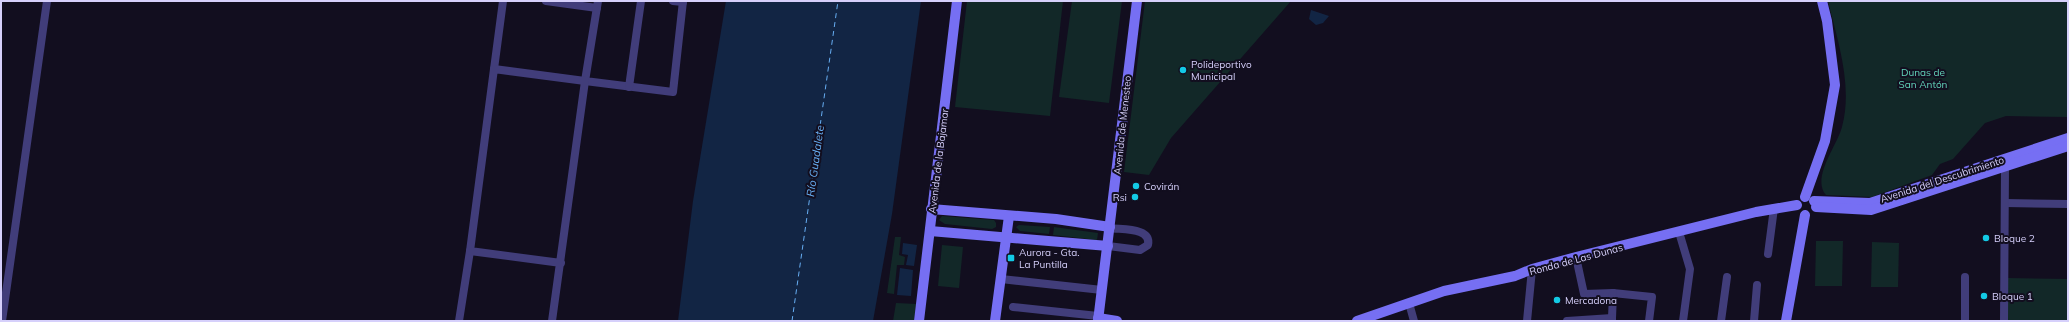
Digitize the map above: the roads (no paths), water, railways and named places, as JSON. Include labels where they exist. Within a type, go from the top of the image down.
[{"type":"street","points":[[2,321],[47,1]]},
{"type":"street","points":[[459,321],[470,251],[503,1]]},
{"type":"street","points":[[546,1],[597,4],[552,321]]},
{"type":"street","points":[[629,86],[641,1]]},
{"type":"street","points":[[494,69],[673,92],[683,2],[673,1]]},
{"type":"street","name":"Avenida de la Bajamar","points":[[919,321],[930,231],[931,209],[957,1]]},
{"type":"street","name":"Avenida de Menesteo","points":[[1098,318],[1137,1]]},
{"type":"street","points":[[1812,201],[1800,199],[1797,204],[1798,210],[1805,215],[1811,214],[1812,201],[1835,85],[1827,21],[1822,1]]},
{"type":"street","name":"Avenida del Descubrimiento","points":[[1812,201],[1870,203],[2068,138]]},
{"type":"street","name":"Avenida del Descubrimiento","points":[[1812,201],[1871,210],[2005,168],[2068,146]]},
{"type":"street","points":[[2004,321],[2005,168]]},
{"type":"street","points":[[2005,203],[2068,204]]},
{"type":"street","name":"Ronda de Las Dunas","points":[[1357,321],[1444,292],[1515,276],[1532,269],[1576,257],[1774,208],[1797,204]]},
{"type":"street","points":[[1768,254],[1774,208]]},
{"type":"street","points":[[930,231],[1140,250],[1148,245],[1149,240],[1147,236],[1138,231],[1056,219],[931,209]]},
{"type":"street","points":[[1786,321],[1805,215]]},
{"type":"street","points":[[996,321],[1009,216]]},
{"type":"street","points":[[1679,232],[1690,269],[1684,321]]},
{"type":"street","points":[[470,251],[561,263]]},
{"type":"street","points":[[1576,257],[1584,294],[1613,293],[1652,297],[1649,321]]},
{"type":"street","points":[[1526,321],[1532,269]]},
{"type":"street","points":[[1722,321],[1727,277]]},
{"type":"street","points":[[1964,321],[1965,277]]},
{"type":"street","points":[[1001,279],[1102,290]]},
{"type":"street","points":[[1754,321],[1757,285]]},
{"type":"street","points":[[1567,321],[1612,320],[1613,293]]},
{"type":"street","points":[[1409,303],[1414,321]]},
{"type":"street","points":[[1014,307],[1117,321]]},
{"type":"water","name":"Río Guadalete","points":[[726,1],[921,1],[892,214],[873,321],[678,321],[693,201]]},
{"type":"water","points":[[1311,10],[1329,16],[1323,23],[1316,25],[1309,19]]},
{"type":"water","points":[[903,243],[917,245],[914,266],[906,265],[908,255],[902,254]]},
{"type":"water","points":[[900,268],[913,270],[911,296],[897,295]]},
{"type":"place","name":"Polideportivo Municipal","points":[[1183,70]]},
{"type":"place","name":"Covirán","points":[[1136,186]]},
{"type":"place","name":"Rsi","points":[[1135,197]]},
{"type":"place","name":"Bloque 2","points":[[1986,238]]},
{"type":"place","name":"Aurora - Gta. La Puntilla","points":[[1011,258]]},
{"type":"place","name":"Bloque 1","points":[[1984,296]]},
{"type":"place","name":"Mercadona","points":[[1557,300]]},
{"type":"park label","name":"Dunas de San Antón","points":[[1923,78]]}]
